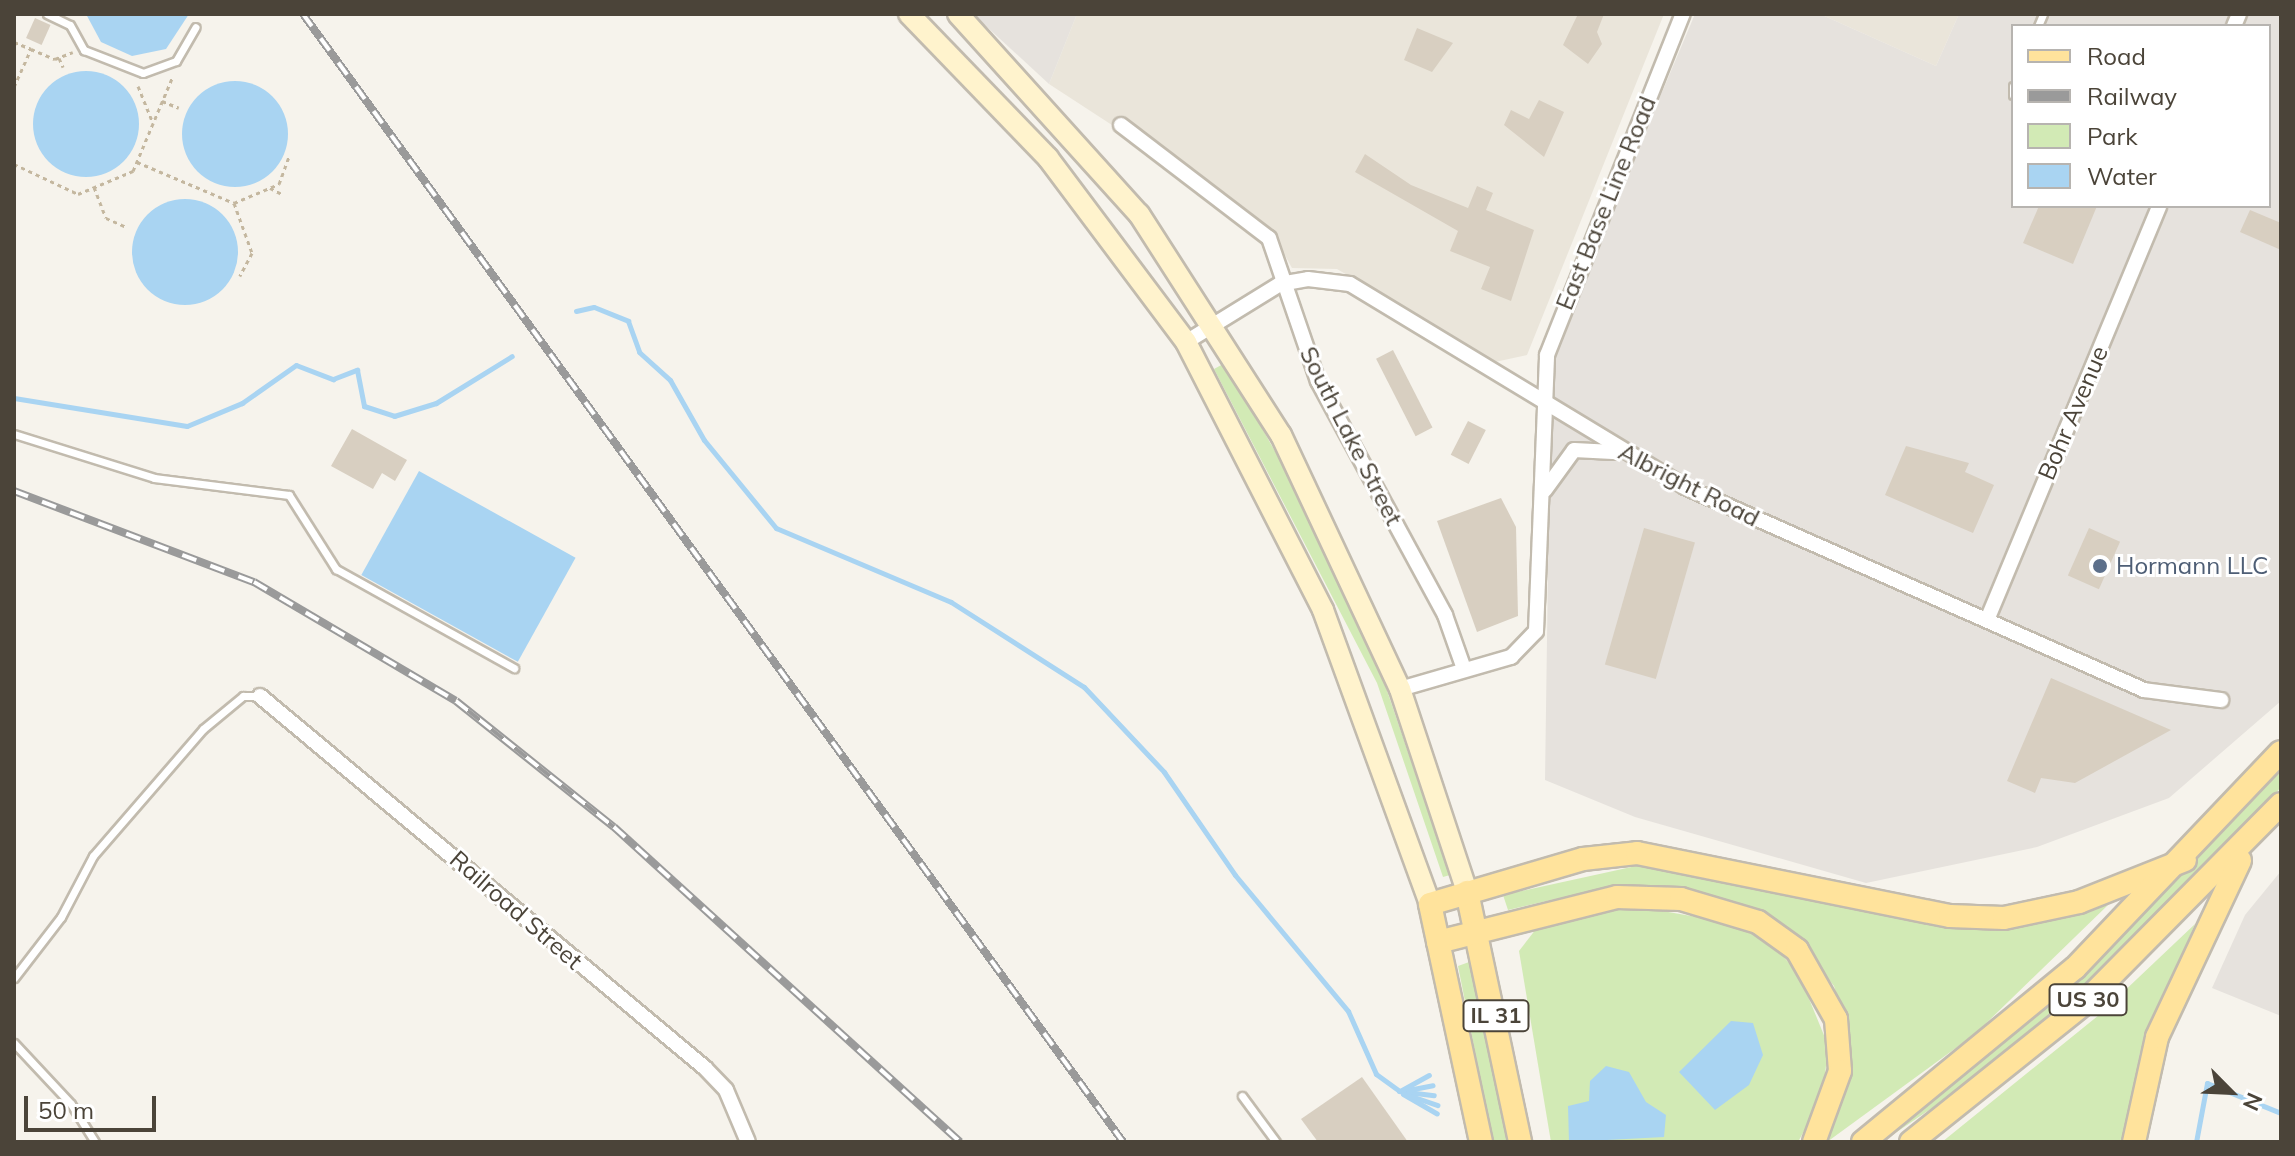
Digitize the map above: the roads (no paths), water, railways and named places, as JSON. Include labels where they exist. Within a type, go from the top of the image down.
[{"type":"main road","name":"IL 31","points":[[909,14],[1048,158],[1186,342],[1297,551],[1368,719],[1430,904],[1481,1142]]},
{"type":"main road","name":"IL 31","points":[[958,14],[1089,150],[1214,323],[1316,503],[1400,689],[1467,892],[1479,932],[1520,1142]]},
{"type":"main road","name":"US 30","points":[[1863,1142],[2016,1021],[2185,860],[2281,752]]},
{"type":"main road","name":"US 30","points":[[1911,1142],[2083,1004],[2250,841],[2281,804]]},
{"type":"main road","points":[[2134,1142],[2157,1037],[2250,841]]},
{"type":"main road","points":[[1430,904],[1583,859],[1666,854],[1950,916],[2004,918],[2079,902],[2185,860]]},
{"type":"main road","points":[[1438,942],[1583,900],[1647,897],[1719,906],[1772,930],[1815,973],[1836,1019],[1840,1071],[1814,1142]]},
{"type":"street","name":"East Base Line Road","points":[[1400,689],[1511,657],[1532,640],[1540,606],[1540,396],[1570,285],[1683,14]]},
{"type":"street","name":"South Lake Street","points":[[1121,125],[1262,229],[1318,381],[1445,615],[1464,669]]},
{"type":"street","name":"Bohr Avenue","points":[[1987,620],[2158,208]]},
{"type":"street","name":"Albright Road","points":[[1186,342],[1280,284],[1325,279],[1363,289],[1540,396],[1629,456],[2144,690],[2221,700]]},
{"type":"street","points":[[1540,506],[1550,474],[1574,450],[1629,456]]},
{"type":"street","name":"Railroad Street","points":[[260,696],[705,1068],[726,1090],[748,1142]]},
{"type":"lane","points":[[47,14],[70,25],[83,49],[132,71],[166,67],[184,50],[196,27]]},
{"type":"lane","points":[[14,434],[142,476],[289,495],[336,569],[514,668]]},
{"type":"lane","points":[[14,978],[61,917],[93,856],[203,729],[243,696],[260,696]]},
{"type":"lane","points":[[14,1043],[95,1142]]},
{"type":"lane","points":[[1242,1096],[1276,1142]]},
{"type":"water","points":[[86,14],[189,14],[166,49],[132,56],[101,42]]},
{"type":"water","points":[[86,71],[106,75],[123,87],[135,104],[139,124],[135,144],[123,161],[106,173],[86,177],[66,173],[49,161],[37,144],[33,124],[37,104],[49,87],[66,75]]},
{"type":"water","points":[[235,81],[255,85],[272,97],[284,114],[288,134],[284,154],[272,171],[255,183],[235,187],[215,183],[198,171],[186,154],[182,134],[186,114],[198,97],[215,85]]},
{"type":"water","points":[[185,199],[205,203],[222,215],[234,232],[238,252],[234,272],[222,289],[205,301],[185,305],[165,301],[148,289],[136,272],[132,252],[136,232],[148,215],[165,203]]},
{"type":"water","points":[[419,471],[576,558],[518,662],[361,575]]},
{"type":"water","points":[[1731,1021],[1753,1023],[1763,1055],[1749,1085],[1715,1110],[1679,1072]]},
{"type":"water","points":[[1606,1066],[1629,1072],[1646,1102],[1666,1115],[1664,1137],[1569,1142],[1568,1106],[1589,1101],[1590,1081]]},
{"type":"waterway","points":[[576,311],[594,307],[628,321],[639,352],[670,380],[704,440],[776,528],[951,602],[1084,687],[1164,772],[1235,875],[1348,1011],[1376,1074],[1399,1091],[1434,1095]]},
{"type":"waterway","points":[[14,398],[187,426],[242,403],[296,365],[333,379],[357,370],[364,406],[394,416],[436,403],[512,356]]},
{"type":"waterway","points":[[1400,1091],[1429,1075]]},
{"type":"waterway","points":[[2196,1142],[2207,1083],[2281,1113]]},
{"type":"waterway","points":[[1408,1090],[1433,1085]]},
{"type":"waterway","points":[[1403,1094],[1437,1114]]},
{"type":"waterway","points":[[1411,1096],[1437,1105]]},
{"type":"railway","points":[[303,14],[1123,1142]]},
{"type":"railway","points":[[14,491],[254,582],[456,701],[614,827],[960,1142]]},
{"type":"place","name":"Hormann LLC","points":[[2100,566]]}]
